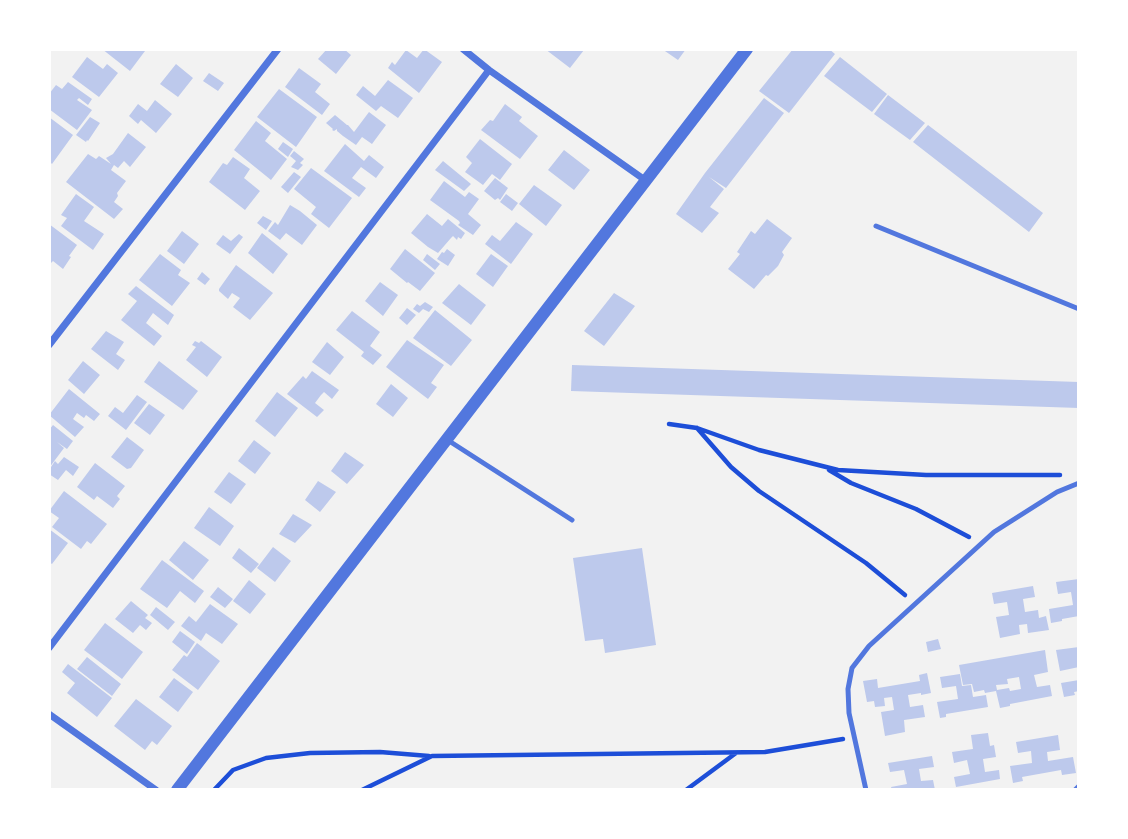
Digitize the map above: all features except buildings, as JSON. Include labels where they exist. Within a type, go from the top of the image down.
[{"type":"street","points":[[49,345],[278,49]]},
{"type":"street","points":[[464,49],[645,180]]},
{"type":"street","points":[[177,790],[747,49]]},
{"type":"street","points":[[49,648],[489,69]]},
{"type":"street","points":[[49,714],[156,790]]},
{"type":"lane","points":[[876,226],[1079,309]]},
{"type":"lane","points":[[446,439],[572,520]]},
{"type":"lane","points":[[866,790],[849,713],[848,690],[852,668],[869,646],[994,532],[1057,492],[1079,484]]},
{"type":"lane","points":[[1075,790],[1079,786]]},
{"type":"path","points":[[669,424],[697,428],[759,450],[838,470],[926,475],[1066,475]]},
{"type":"path","points":[[697,428],[731,467],[759,491],[866,563],[915,604]]},
{"type":"path","points":[[822,467],[916,509],[981,543]]},
{"type":"path","points":[[214,790],[233,770],[266,758],[310,753],[380,752],[432,756],[765,752],[854,737]]},
{"type":"path","points":[[686,790],[737,752]]},
{"type":"path","points":[[362,790],[432,756]]}]
